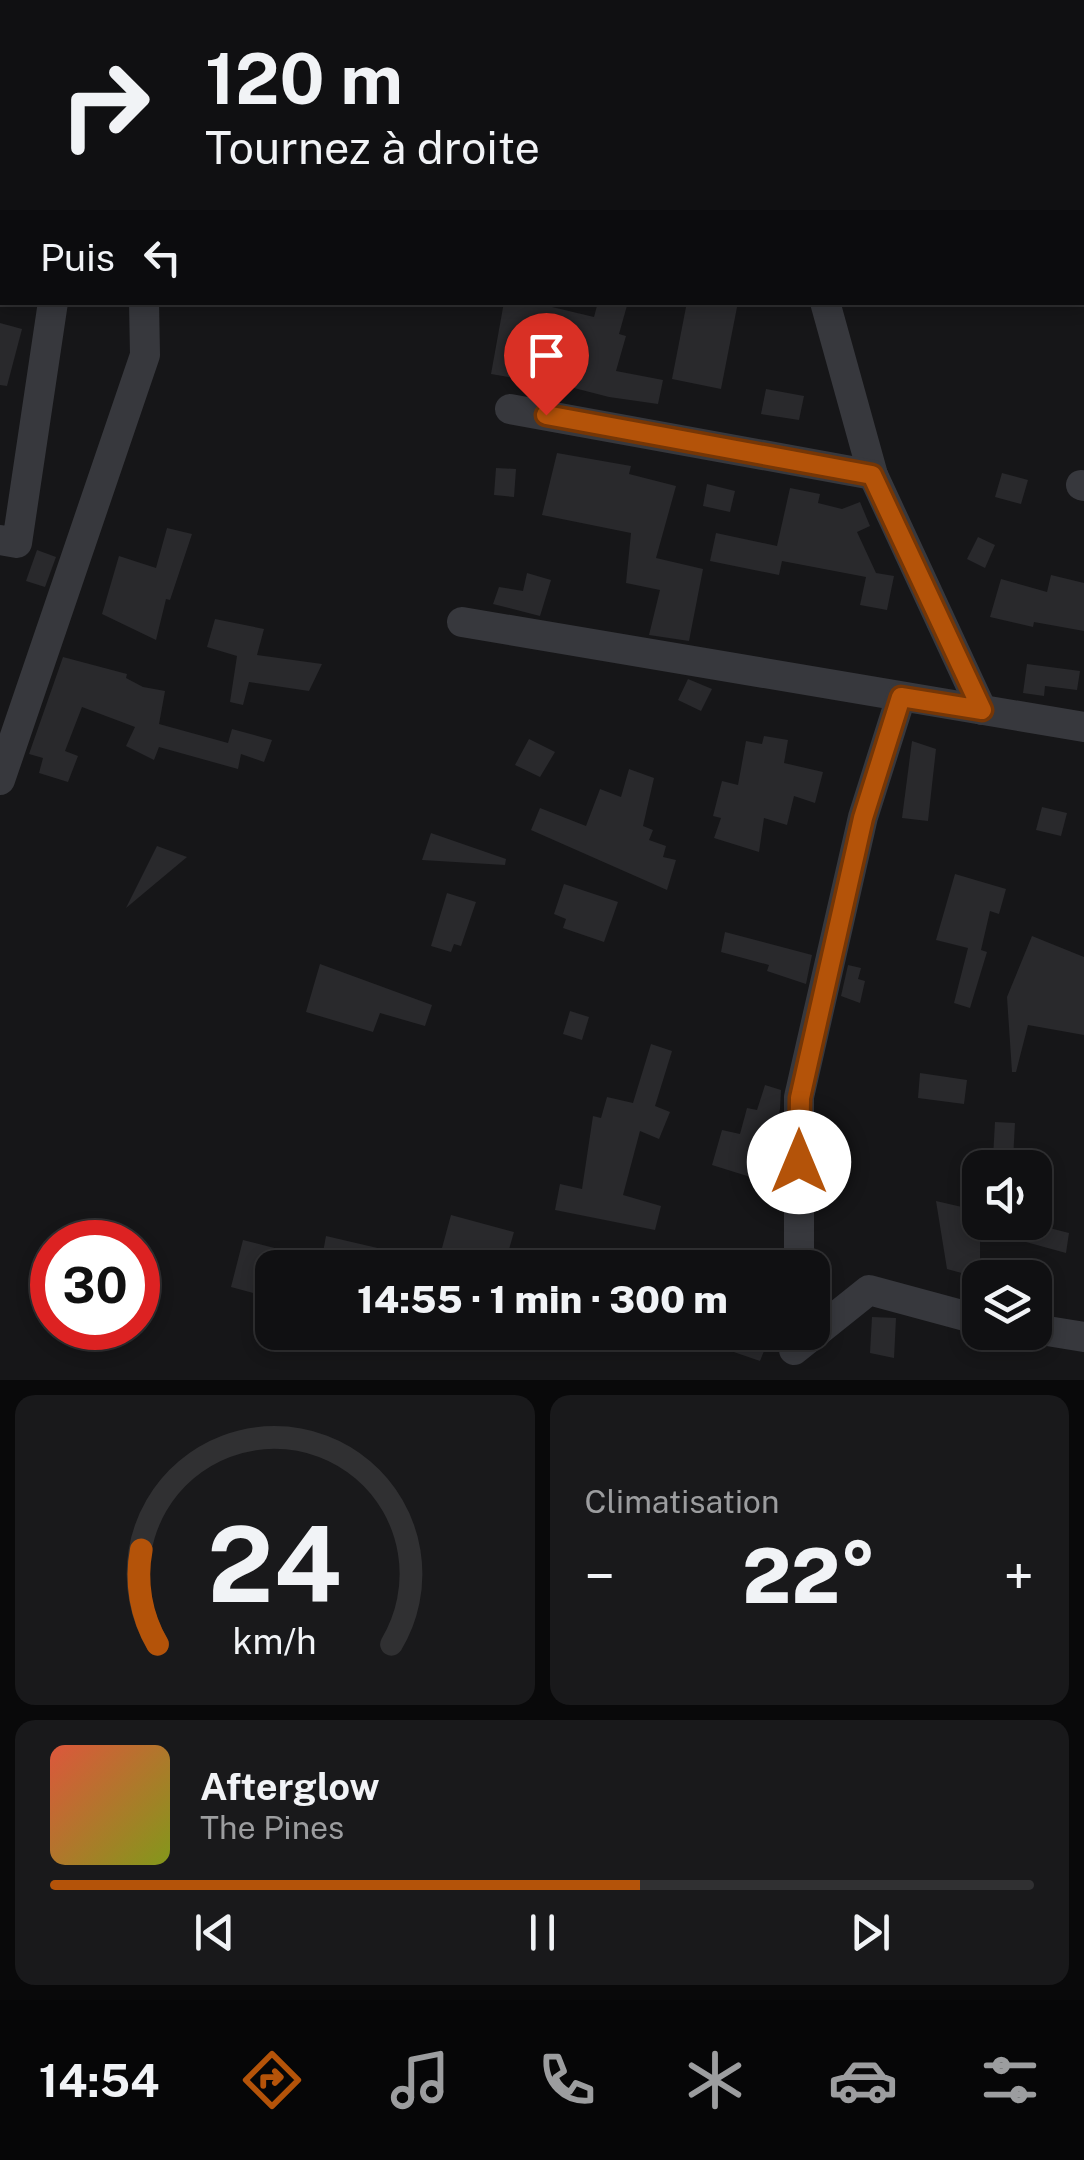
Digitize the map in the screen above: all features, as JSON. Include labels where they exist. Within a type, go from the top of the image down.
[{"type":"street","points":[[0,540],[16,543],[53,305]]},
{"type":"street","points":[[0,780],[145,355],[144,305]]},
{"type":"street","points":[[826,305],[872,475],[982,710]]},
{"type":"street","points":[[510,409],[872,475]]},
{"type":"street","points":[[462,622],[1084,727]]},
{"type":"street","points":[[799,1250],[800,1098],[863,818],[901,697]]},
{"type":"street","points":[[830,1321],[869,1290],[962,1315]]},
{"type":"street","points":[[1052,1332],[1084,1338]]},
{"type":"building","points":[[503,305],[544,305],[594,317],[597,305],[627,305],[619,334],[626,336],[616,371],[663,380],[658,404],[609,397],[543,380],[491,374]]},
{"type":"building","points":[[686,305],[737,305],[721,389],[672,379]]},
{"type":"building","points":[[0,323],[22,329],[7,386],[0,385]]},
{"type":"building","points":[[766,389],[804,396],[799,420],[761,414]]},
{"type":"building","points":[[557,453],[631,466],[629,474],[676,486],[656,558],[703,569],[689,641],[649,635],[660,590],[626,583],[631,533],[542,515]]},
{"type":"building","points":[[496,468],[516,469],[514,497],[494,495]]},
{"type":"building","points":[[1002,473],[1028,480],[1021,504],[995,497]]},
{"type":"building","points":[[707,484],[735,491],[730,512],[703,506]]},
{"type":"building","points":[[790,488],[820,494],[818,503],[842,509],[860,502],[870,526],[857,532],[876,573],[894,576],[887,610],[860,605],[866,577],[782,561],[779,575],[710,561],[716,533],[777,546]]},
{"type":"building","points":[[167,528],[192,534],[170,600],[166,599],[156,640],[102,614],[119,556],[156,568]]},
{"type":"building","points":[[978,537],[995,545],[985,568],[967,559]]},
{"type":"building","points":[[37,550],[56,557],[45,587],[26,581]]},
{"type":"building","points":[[527,573],[551,580],[540,616],[493,604],[499,587],[523,591]]},
{"type":"building","points":[[1051,575],[1084,583],[1084,631],[1034,622],[1033,627],[990,617],[1001,579],[1047,592]]},
{"type":"building","points":[[215,619],[264,629],[257,655],[322,664],[309,691],[249,682],[243,705],[230,702],[237,656],[207,647]]},
{"type":"building","points":[[63,657],[127,674],[126,678],[143,687],[165,691],[159,724],[228,743],[232,729],[272,740],[264,762],[241,754],[238,769],[159,747],[154,760],[126,746],[135,727],[82,707],[65,751],[78,756],[68,782],[39,773],[43,758],[29,754]]},
{"type":"building","points":[[1027,664],[1080,671],[1077,690],[1045,686],[1044,696],[1023,693]]},
{"type":"building","points":[[688,679],[712,689],[701,711],[678,700]]},
{"type":"building","points":[[764,736],[788,740],[784,763],[823,772],[815,803],[794,796],[787,825],[764,818],[759,852],[714,838],[721,818],[713,816],[722,781],[738,785],[746,741],[762,744]]},
{"type":"building","points":[[529,739],[555,752],[540,777],[515,765]]},
{"type":"building","points":[[912,741],[936,749],[928,821],[902,818]]},
{"type":"building","points":[[629,769],[654,778],[643,826],[653,830],[649,840],[666,846],[663,857],[676,860],[667,890],[531,830],[540,808],[586,826],[600,789],[621,797]]},
{"type":"building","points":[[1042,807],[1067,813],[1061,836],[1036,830]]},
{"type":"building","points":[[431,833],[506,859],[505,865],[422,860]]},
{"type":"building","points":[[157,846],[187,857],[126,908]]},
{"type":"building","points":[[955,874],[1006,889],[999,914],[990,911],[981,950],[987,952],[970,1008],[954,1003],[968,948],[936,940]]},
{"type":"building","points":[[564,884],[618,902],[604,942],[563,928],[566,919],[554,914]]},
{"type":"building","points":[[447,893],[476,902],[461,946],[454,944],[451,952],[431,946]]},
{"type":"building","points":[[725,932],[812,955],[806,984],[767,971],[769,965],[721,952]]},
{"type":"building","points":[[1032,936],[1084,957],[1084,1035],[1028,1025],[1016,1072],[1012,1072],[1007,997]]},
{"type":"building","points":[[320,964],[432,1005],[425,1026],[380,1013],[373,1032],[306,1012]]},
{"type":"building","points":[[848,965],[861,968],[858,979],[865,981],[860,1003],[841,996]]},
{"type":"building","points":[[570,1011],[589,1017],[582,1040],[563,1034]]},
{"type":"building","points":[[651,1044],[672,1051],[655,1106],[670,1112],[659,1139],[640,1131],[623,1195],[661,1206],[655,1230],[555,1210],[560,1184],[582,1189],[593,1116],[601,1118],[607,1097],[633,1103]]},
{"type":"building","points":[[920,1073],[967,1080],[964,1104],[918,1098]]},
{"type":"building","points":[[765,1085],[781,1090],[769,1147],[780,1151],[776,1185],[712,1165],[722,1130],[740,1134],[747,1108],[757,1110]]},
{"type":"building","points":[[995,1122],[1015,1123],[1014,1150],[993,1150]]},
{"type":"building","points":[[936,1201],[962,1207],[962,1240],[980,1240],[980,1260],[962,1260],[962,1273],[947,1269]]},
{"type":"building","points":[[451,1215],[514,1232],[509,1250],[442,1248]]},
{"type":"building","points":[[1052,1229],[1069,1233],[1066,1253],[1019,1240],[1052,1240]]},
{"type":"building","points":[[326,1236],[386,1250],[323,1250]]},
{"type":"building","points":[[243,1240],[282,1250],[255,1250],[255,1293],[231,1287]]},
{"type":"building","points":[[872,1317],[896,1318],[894,1358],[870,1353]]},
{"type":"building","points":[[728,1350],[764,1350],[760,1361]]},
{"type":"route","points":[[546,415],[872,475],[982,710],[901,697],[863,818],[800,1098],[799,1162]]}]
